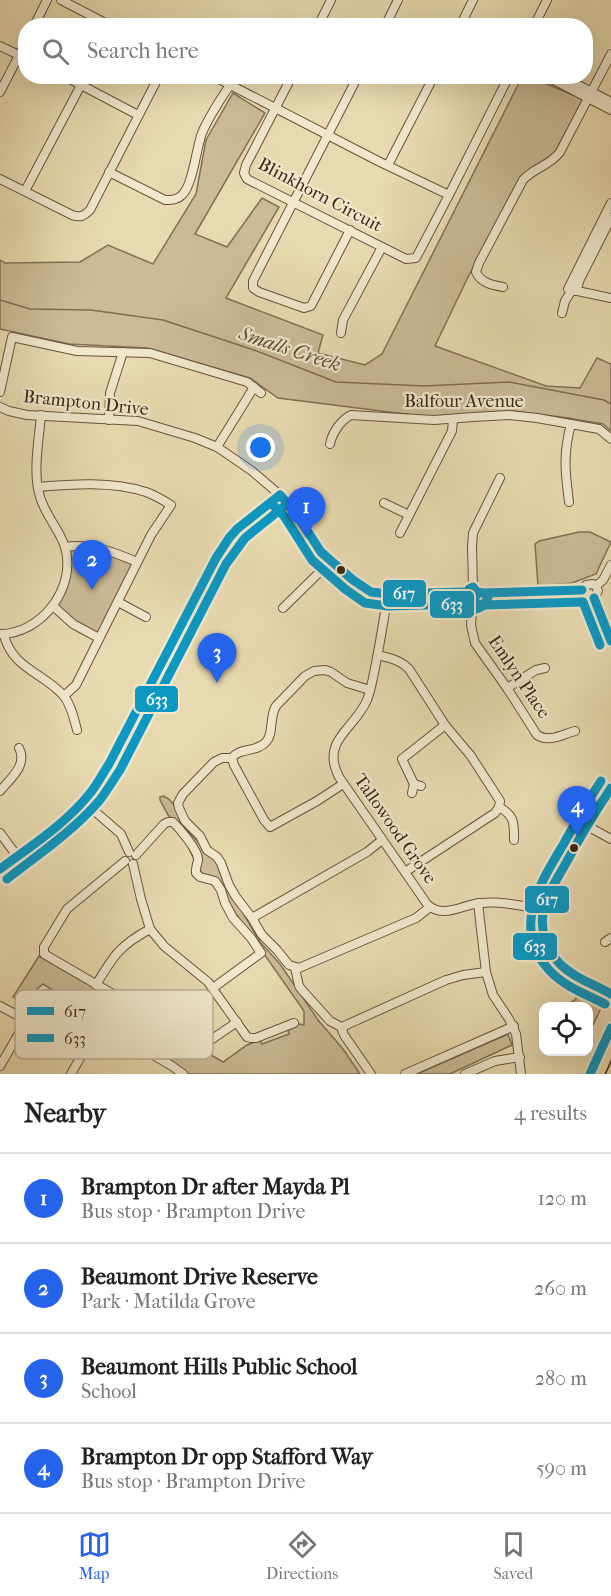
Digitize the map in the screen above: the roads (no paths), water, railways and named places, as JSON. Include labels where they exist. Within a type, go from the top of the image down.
[{"type":"main road","points":[[590,1074],[611,1028]]},
{"type":"main road","points":[[598,1074],[611,1047]]},
{"type":"street","points":[[38,18],[47,0]]},
{"type":"street","points":[[61,0],[96,18]]},
{"type":"street","points":[[322,18],[331,0]]},
{"type":"street","points":[[389,18],[398,0]]},
{"type":"street","points":[[464,18],[473,0]]},
{"type":"street","points":[[538,18],[547,0]]},
{"type":"street","points":[[0,46],[18,54]]},
{"type":"street","points":[[503,287],[480,279],[476,272],[479,263],[522,180],[556,157],[611,54]]},
{"type":"street","points":[[0,92],[18,60]]},
{"type":"street","points":[[0,179],[72,215],[81,216],[90,210],[155,84]]},
{"type":"street","name":"Blinkhorn Circuit","points":[[287,84],[273,107],[246,165],[244,173],[247,179],[406,260],[416,258],[449,195]]},
{"type":"street","points":[[350,230],[311,306],[304,308],[253,288],[253,281],[354,84]]},
{"type":"street","points":[[388,165],[430,84]]},
{"type":"street","points":[[109,172],[165,200],[174,200],[182,196],[191,176],[202,132],[230,85],[449,195],[505,84]]},
{"type":"street","points":[[565,84],[611,102]]},
{"type":"street","points":[[573,84],[611,110]]},
{"type":"street","points":[[25,191],[81,85],[138,115]]},
{"type":"street","points":[[572,290],[611,203]]},
{"type":"street","points":[[562,313],[565,301],[580,279],[611,218]]},
{"type":"street","points":[[341,333],[343,320],[382,247]]},
{"type":"street","points":[[572,290],[611,298]]},
{"type":"street","points":[[0,392],[12,337],[77,351],[150,353],[247,382],[261,393]]},
{"type":"street","points":[[109,420],[110,393],[123,352]]},
{"type":"street","points":[[217,447],[254,387]]},
{"type":"street","name":"Brampton Drive","points":[[0,407],[18,413],[41,416],[138,421],[217,447],[252,471],[280,495],[293,509],[317,546],[331,561],[371,592],[388,594],[582,590]]},
{"type":"street","points":[[41,416],[38,487],[41,500],[65,548],[65,580],[53,606],[46,614],[27,627],[2,635],[19,661],[64,696],[73,714],[77,730]]},
{"type":"street","name":"Balfour Avenue","points":[[330,444],[342,419],[351,416],[434,420],[510,416],[599,429],[611,439]]},
{"type":"street","points":[[400,534],[452,431],[453,419]]},
{"type":"street","points":[[569,502],[565,457],[571,424]]},
{"type":"street","name":"Emlyn Place","points":[[500,478],[473,533],[471,546],[471,625],[475,643],[507,687],[537,735],[543,739],[553,738],[575,731]]},
{"type":"street","points":[[38,487],[119,486],[147,492],[171,505],[137,561],[76,685],[64,696]]},
{"type":"street","points":[[0,869],[62,822],[83,801],[109,764],[216,558],[237,529],[280,495]]},
{"type":"street","points":[[384,503],[409,515]]},
{"type":"street","points":[[65,548],[97,548],[137,561]]},
{"type":"street","points":[[283,608],[331,561]]},
{"type":"street","points":[[596,586],[603,580],[611,566]]},
{"type":"street","points":[[589,583],[596,586],[598,591],[594,598],[585,597],[582,590],[589,583]]},
{"type":"street","name":"Tallowood Grove","points":[[388,594],[370,690],[363,707],[334,748],[335,770],[430,907],[437,911],[447,911],[478,903],[506,903],[544,910]]},
{"type":"street","points":[[594,598],[608,627],[611,641]]},
{"type":"street","points":[[118,603],[146,617]]},
{"type":"street","points":[[53,606],[73,624],[99,638]]},
{"type":"street","points":[[378,655],[394,659],[409,669],[445,725],[471,756],[500,801],[495,813],[405,873]]},
{"type":"street","points":[[507,687],[536,670],[545,668]]},
{"type":"street","points":[[370,690],[347,683],[325,670],[314,671],[305,676],[272,712],[267,741],[261,747],[214,762],[183,794],[178,803],[179,808],[185,821],[200,836],[207,850],[222,863],[229,885],[265,939],[289,965],[295,968],[308,966],[410,921],[422,915],[430,907]]},
{"type":"street","points":[[416,788],[402,759],[445,725]]},
{"type":"street","points":[[0,791],[20,767],[22,754],[19,748]]},
{"type":"street","points":[[232,758],[264,820],[270,827],[343,784]]},
{"type":"street","points":[[611,789],[559,875],[544,910],[543,921],[544,936],[557,961],[570,972],[611,994]]},
{"type":"street","points":[[83,801],[121,834],[131,858],[150,929],[164,946],[198,972],[213,988],[245,1035],[251,1038],[258,1037],[294,1023]]},
{"type":"street","points":[[499,807],[512,818],[514,840]]},
{"type":"street","points":[[105,990],[46,956],[43,950],[67,909],[131,858],[168,822],[173,822],[195,851],[198,859],[196,873],[200,877],[214,881],[221,890],[233,918],[261,953],[213,988]]},
{"type":"street","points":[[587,826],[611,839]]},
{"type":"street","points":[[0,833],[16,856]]},
{"type":"street","points":[[252,918],[367,852],[382,840]]},
{"type":"street","points":[[478,903],[486,972],[493,995],[514,1026],[521,1074]]},
{"type":"street","points":[[96,985],[120,949],[132,938],[150,929]]},
{"type":"street","points":[[295,968],[302,990],[327,1018],[343,1028],[344,1035],[371,1074]]},
{"type":"street","points":[[343,1028],[349,1023],[446,980],[486,972]]},
{"type":"street","points":[[0,1006],[15,1014]]},
{"type":"street","points":[[213,1038],[237,1022]]},
{"type":"street","points":[[405,1074],[514,1026]]},
{"type":"street","points":[[0,1065],[15,1039]]},
{"type":"street","points":[[465,1074],[495,1061],[519,1057]]},
{"type":"street","points":[[71,1074],[79,1059]]},
{"type":"street","points":[[160,1059],[183,1074]]},
{"type":"waterway","name":"Smalls Creek","points":[[0,300],[30,309],[91,310],[163,320],[254,350],[336,382],[424,386],[509,382],[604,400],[611,404]]},
{"type":"place","name":"Brampton Dr after Mayda Pl","points":[[306,537]]},
{"type":"place","name":"Beaumont Drive Reserve","points":[[92,590]]},
{"type":"place","name":"Beaumont Hills Public School","points":[[217,683]]},
{"type":"place","name":"Brampton Dr opp Stafford Way","points":[[577,836]]}]
